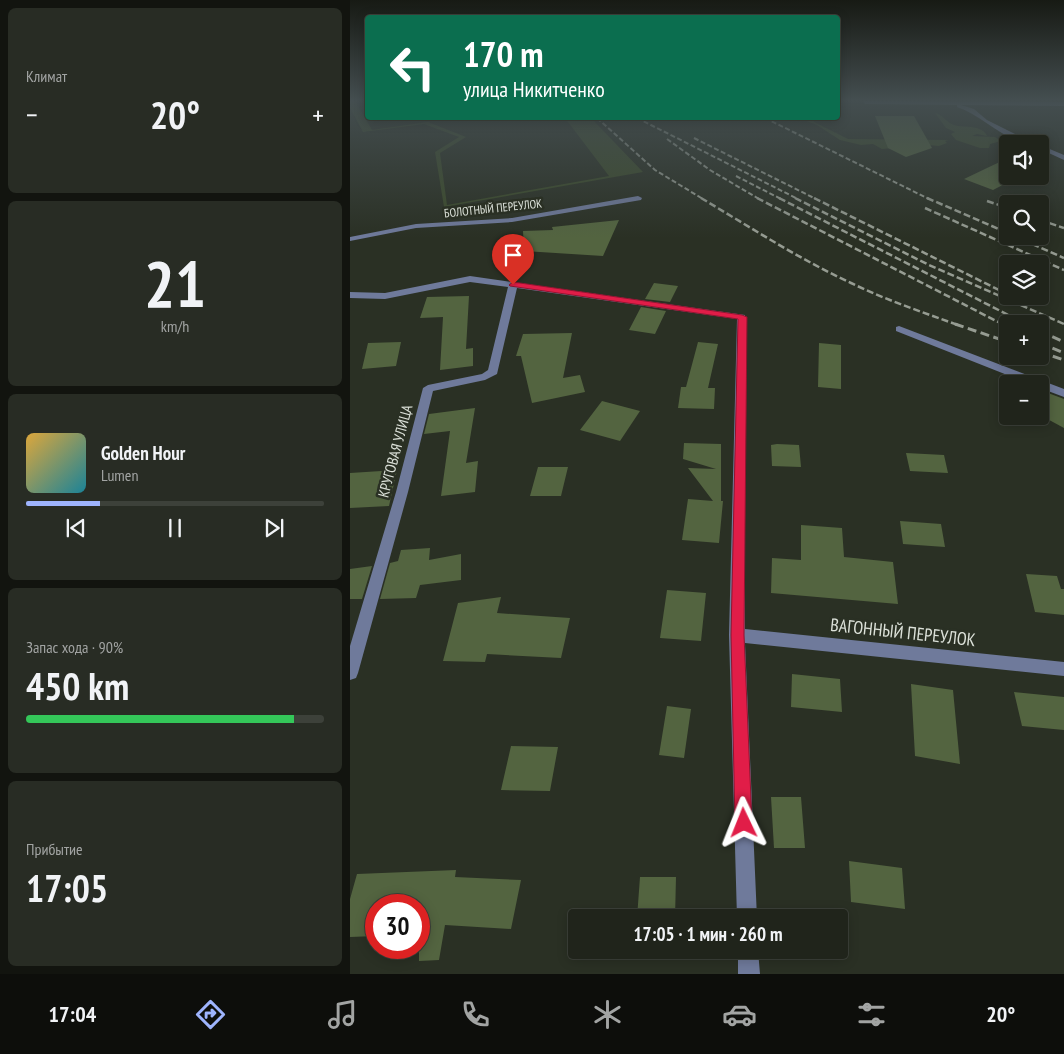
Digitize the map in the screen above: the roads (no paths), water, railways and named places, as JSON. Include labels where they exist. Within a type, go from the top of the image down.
[{"type":"street","points":[[1049,151],[1064,158]]},
{"type":"street","name":"БОЛОТНЫЙ ПЕРЕУЛОК","points":[[350,239],[416,226],[512,220],[638,198]]},
{"type":"street","points":[[350,295],[385,296],[470,279],[742,317],[737,635],[747,909]]},
{"type":"street","name":"КРУГОВАЯ УЛИЦА","points":[[350,673],[402,492],[428,388],[485,377],[493,372],[513,285]]},
{"type":"street","points":[[899,329],[1064,393]]},
{"type":"street","name":"ВАГОННЫЙ ПЕРЕУЛОК","points":[[737,635],[1064,669]]},
{"type":"street","points":[[748,959],[749,974]]},
{"type":"railway","points":[[629,146],[655,170],[703,199]]},
{"type":"railway","points":[[677,146],[710,170],[759,199]]},
{"type":"railway","points":[[694,146],[798,199]]},
{"type":"railway","points":[[711,146],[814,198]]},
{"type":"railway","points":[[823,146],[929,199]]},
{"type":"railway","points":[[736,176],[781,199]]},
{"type":"railway","points":[[701,198],[832,274],[891,300],[958,325]]},
{"type":"railway","points":[[757,198],[999,322]]},
{"type":"railway","points":[[779,198],[1008,315]]},
{"type":"railway","points":[[795,198],[929,265],[1064,324]]},
{"type":"railway","points":[[814,198],[999,290]]},
{"type":"railway","points":[[927,198],[999,229]]},
{"type":"railway","points":[[987,201],[999,205]]},
{"type":"railway","points":[[925,208],[1064,270]]},
{"type":"railway","points":[[1049,223],[1064,228]]},
{"type":"railway","points":[[1034,245],[1064,258]]},
{"type":"railway","points":[[955,324],[999,339]]},
{"type":"railway","points":[[1049,335],[1064,342]]},
{"type":"railway","points":[[1049,347],[1064,353]]},
{"type":"railway","points":[[1049,355],[1064,360]]}]
